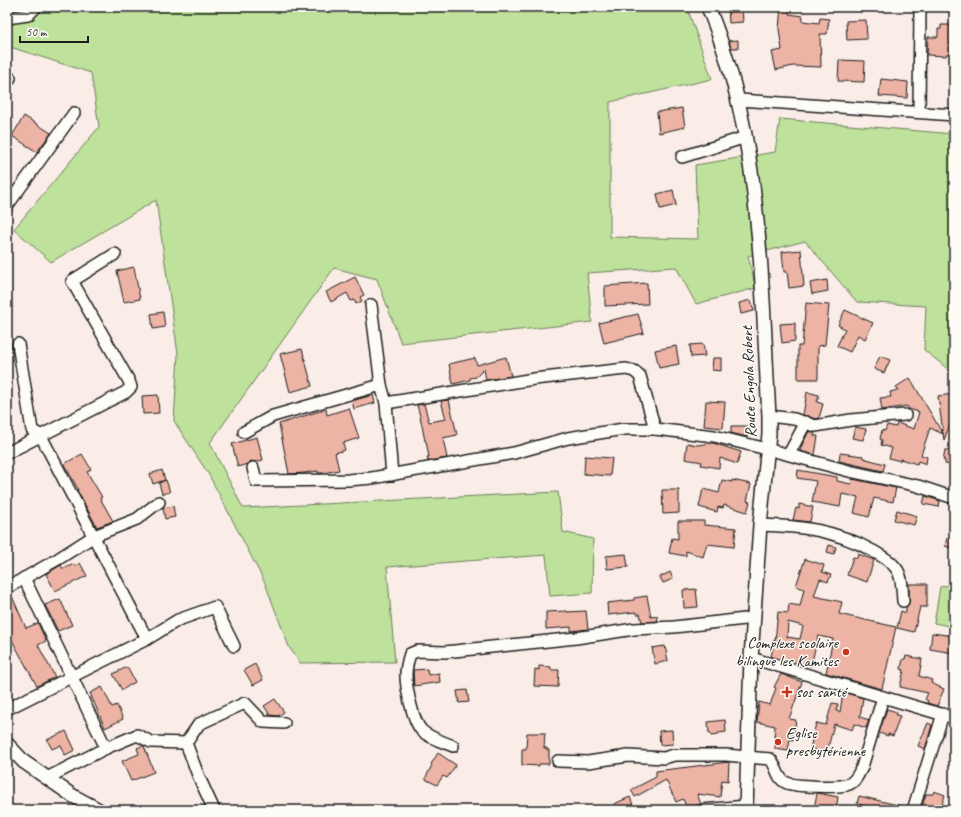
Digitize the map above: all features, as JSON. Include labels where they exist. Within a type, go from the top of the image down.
[{"type":"street","points":[[7,18],[28,15],[36,7]]},
{"type":"street","name":"Route Engola Robert","points":[[708,7],[727,56],[746,137],[757,218],[769,416],[751,658],[749,757],[746,808]]},
{"type":"street","points":[[919,112],[920,7]]},
{"type":"street","points":[[738,100],[954,115]]},
{"type":"street","points":[[7,206],[74,113]]},
{"type":"street","points":[[682,157],[746,137]]},
{"type":"street","points":[[7,453],[126,392],[130,387],[129,381],[72,281],[114,254]]},
{"type":"street","points":[[371,305],[381,385],[386,403],[392,475]]},
{"type":"street","points":[[18,344],[32,430],[41,436],[147,640]]},
{"type":"street","points":[[386,403],[534,379],[626,368],[634,371],[640,376],[655,429]]},
{"type":"street","points":[[244,432],[273,416],[381,385]]},
{"type":"street","points":[[769,416],[794,419],[806,422],[812,426],[819,426],[846,420],[905,415]]},
{"type":"street","points":[[789,454],[806,422]]},
{"type":"street","points":[[253,468],[256,481],[348,480],[392,475],[514,453],[568,438],[624,429],[655,429],[714,436],[767,448],[849,471],[918,486],[954,498]]},
{"type":"street","points":[[7,588],[58,559],[94,536],[137,519],[160,502]]},
{"type":"street","points":[[760,525],[792,526],[822,531],[844,537],[864,546],[883,557],[897,569],[901,583],[903,601]]},
{"type":"street","points":[[24,578],[106,748]]},
{"type":"street","points":[[7,709],[147,640],[178,620],[215,607],[234,646]]},
{"type":"street","points":[[453,746],[421,730],[414,714],[406,674],[410,654],[417,651],[452,651],[576,638],[634,629],[674,627],[754,618]]},
{"type":"street","points":[[751,658],[949,716],[914,807]]},
{"type":"street","points":[[558,761],[588,762],[628,756],[658,758],[674,756],[726,755],[770,759],[781,779],[791,785],[839,786],[850,784],[857,778],[862,767],[883,697]]},
{"type":"street","points":[[186,743],[199,724],[245,703],[263,722],[284,723]]},
{"type":"street","points":[[47,778],[106,748],[137,735],[151,742],[186,743]]},
{"type":"street","points":[[186,743],[198,775],[214,810]]},
{"type":"street","points":[[7,744],[24,762],[73,796],[99,810]]},
{"type":"street","points":[[704,810],[746,808]]},
{"type":"green space","points":[[7,7],[687,7],[712,79],[610,102],[610,237],[698,239],[695,165],[775,152],[780,119],[954,134],[954,374],[924,350],[926,306],[857,302],[805,241],[748,256],[756,288],[696,304],[676,267],[587,273],[592,322],[401,343],[377,279],[334,268],[210,443],[243,508],[558,492],[563,532],[593,539],[592,593],[550,596],[546,555],[387,567],[395,662],[300,663],[289,647],[265,583],[209,475],[174,421],[178,354],[156,200],[51,262],[14,229],[99,127],[91,73],[7,46]]},
{"type":"green space","points":[[954,584],[954,627],[934,623],[940,587]]},
{"type":"building","points":[[728,7],[742,7],[743,22],[729,23]]},
{"type":"building","points":[[781,7],[790,7],[789,14],[803,16],[802,21],[819,23],[820,18],[829,19],[827,34],[820,34],[821,67],[793,66],[776,70],[772,52],[782,50],[779,29]]},
{"type":"building","points":[[866,20],[867,39],[847,40],[846,21]]},
{"type":"building","points":[[941,25],[954,25],[954,54],[946,54],[946,56],[927,55],[928,37],[938,37],[938,29],[941,29]]},
{"type":"building","points":[[738,40],[738,48],[731,48],[729,41]]},
{"type":"building","points":[[839,60],[865,61],[864,82],[838,81]]},
{"type":"building","points":[[881,79],[908,82],[907,98],[879,96]]},
{"type":"building","points":[[682,108],[685,127],[659,133],[657,112]]},
{"type":"building","points":[[24,116],[51,133],[37,152],[12,136]]},
{"type":"building","points":[[673,190],[676,205],[660,209],[657,194]]},
{"type":"building","points":[[801,250],[804,286],[789,288],[787,272],[784,272],[782,252]]},
{"type":"building","points":[[134,267],[140,299],[124,302],[117,271]]},
{"type":"building","points":[[355,277],[364,295],[360,297],[362,301],[356,304],[354,300],[351,301],[347,293],[331,302],[326,292]]},
{"type":"building","points":[[827,280],[828,291],[812,294],[810,283]]},
{"type":"building","points":[[647,283],[648,304],[605,306],[605,286]]},
{"type":"building","points":[[751,300],[754,311],[741,314],[739,303]]},
{"type":"building","points":[[806,303],[829,305],[825,345],[818,346],[818,379],[798,379],[798,346],[802,346]]},
{"type":"building","points":[[845,310],[873,323],[865,339],[858,335],[850,352],[837,346],[845,329],[838,325]]},
{"type":"building","points":[[163,312],[165,327],[153,329],[151,314]]},
{"type":"building","points":[[638,314],[644,333],[604,343],[599,323]]},
{"type":"building","points":[[795,323],[795,341],[782,343],[780,324]]},
{"type":"building","points":[[703,344],[705,356],[691,357],[690,345]]},
{"type":"building","points":[[676,346],[679,364],[659,368],[655,350]]},
{"type":"building","points":[[302,349],[312,386],[290,392],[280,354]]},
{"type":"building","points":[[880,356],[890,360],[884,373],[874,369]]},
{"type":"building","points":[[506,357],[511,376],[486,380],[484,369],[476,377],[470,378],[470,380],[453,384],[449,364],[475,358],[477,365]]},
{"type":"building","points":[[713,358],[721,358],[721,371],[712,370]]},
{"type":"building","points":[[910,378],[943,434],[930,428],[921,455],[927,457],[926,464],[918,461],[917,464],[900,459],[900,461],[889,458],[892,448],[881,445],[882,440],[880,439],[882,430],[885,431],[887,425],[896,427],[897,423],[914,429],[919,412],[909,409],[907,406],[882,410],[880,398],[891,397],[890,392],[898,390],[896,387]]},
{"type":"building","points":[[807,392],[819,395],[817,402],[823,404],[819,418],[816,419],[803,415]]},
{"type":"building","points":[[953,394],[954,413],[944,440],[938,396]]},
{"type":"building","points":[[158,395],[159,413],[143,414],[142,396]]},
{"type":"building","points":[[373,395],[375,403],[354,409],[352,401]]},
{"type":"building","points":[[449,400],[457,435],[443,438],[447,458],[428,461],[427,457],[429,457],[426,441],[417,405],[424,404],[429,422],[446,419],[441,401]]},
{"type":"building","points":[[706,401],[725,402],[723,428],[704,426]]},
{"type":"building","points":[[349,408],[359,438],[343,443],[345,450],[335,453],[339,470],[323,473],[318,473],[318,471],[289,474],[279,424],[326,409],[327,415]]},
{"type":"building","points":[[731,426],[748,426],[747,437],[731,433]]},
{"type":"building","points":[[855,427],[866,429],[863,440],[852,438]]},
{"type":"building","points":[[809,431],[815,433],[814,436],[818,436],[815,455],[800,451]]},
{"type":"building","points":[[257,437],[263,460],[256,462],[251,461],[238,467],[232,444]]},
{"type":"building","points":[[687,443],[697,445],[713,443],[741,452],[737,464],[720,458],[719,468],[701,465],[702,462],[685,459]]},
{"type":"building","points":[[945,450],[954,451],[954,465],[945,464],[945,460],[943,460]]},
{"type":"building","points":[[840,453],[863,456],[863,458],[885,464],[883,471],[839,461]]},
{"type":"building","points":[[82,454],[91,469],[87,472],[102,497],[100,498],[113,521],[97,527],[64,464]]},
{"type":"building","points":[[585,456],[612,458],[610,476],[584,474]]},
{"type":"building","points":[[162,470],[165,480],[153,484],[150,474]]},
{"type":"building","points":[[798,470],[837,477],[837,481],[851,484],[852,479],[896,488],[893,502],[874,498],[869,517],[854,513],[858,497],[842,494],[840,507],[812,502],[816,481],[797,478]]},
{"type":"building","points":[[166,480],[170,492],[162,494],[159,483]]},
{"type":"building","points":[[722,480],[732,482],[732,480],[751,484],[747,501],[750,502],[747,512],[724,505],[723,508],[718,507],[717,512],[699,507],[703,489],[719,493]]},
{"type":"building","points":[[662,490],[679,490],[679,513],[663,514]]},
{"type":"building","points":[[925,496],[940,501],[939,507],[923,504]]},
{"type":"building","points":[[799,504],[813,507],[810,522],[793,520],[796,508],[799,509]]},
{"type":"building","points":[[173,506],[175,517],[165,519],[163,508]]},
{"type":"building","points":[[897,510],[917,516],[914,525],[894,520]]},
{"type":"building","points":[[678,521],[704,521],[704,525],[736,528],[734,547],[707,544],[703,557],[686,551],[686,556],[669,553],[672,538],[678,539]]},
{"type":"building","points":[[947,538],[954,540],[954,549],[945,546]]},
{"type":"building","points":[[829,545],[836,547],[834,554],[827,552]]},
{"type":"building","points":[[626,554],[628,567],[607,569],[606,556]]},
{"type":"building","points":[[858,554],[874,560],[867,582],[847,575],[853,557],[857,558]]},
{"type":"building","points":[[805,559],[824,565],[822,572],[831,575],[828,582],[820,579],[814,596],[842,602],[839,614],[896,627],[882,689],[826,673],[833,639],[818,636],[811,666],[771,657],[774,640],[775,641],[778,612],[788,613],[789,604],[800,606],[804,589],[796,586]],"holes":[[[788,622],[803,626],[800,639],[787,637]]]},
{"type":"building","points":[[80,563],[87,576],[55,591],[46,574],[61,565],[63,569]]},
{"type":"building","points":[[670,572],[673,579],[663,583],[660,577]]},
{"type":"building","points":[[909,584],[927,584],[927,607],[920,607],[914,632],[897,628],[901,611],[906,613],[906,607],[909,604]]},
{"type":"building","points":[[696,589],[698,607],[684,608],[683,590]]},
{"type":"building","points":[[11,594],[26,628],[38,623],[46,641],[38,645],[55,677],[37,686],[7,629],[7,595]]},
{"type":"building","points":[[647,596],[651,617],[657,616],[658,621],[642,622],[640,614],[637,614],[636,612],[608,615],[607,603],[634,600],[634,598]]},
{"type":"building","points":[[60,599],[72,625],[58,631],[45,605]]},
{"type":"building","points":[[586,611],[588,629],[571,631],[571,627],[546,629],[546,612]]},
{"type":"building","points":[[932,633],[954,636],[953,653],[930,649]]},
{"type":"building","points":[[665,646],[668,661],[655,664],[652,648]]},
{"type":"building","points":[[906,656],[922,659],[919,676],[932,680],[931,683],[944,689],[937,706],[927,703],[928,701],[925,699],[928,693],[900,687],[904,670],[901,669],[903,659],[905,659]]},
{"type":"building","points":[[255,664],[263,680],[253,685],[244,670]]},
{"type":"building","points":[[539,666],[551,667],[551,670],[559,670],[558,687],[534,686],[535,669],[539,670]]},
{"type":"building","points":[[127,667],[135,682],[122,690],[113,674]]},
{"type":"building","points":[[427,669],[428,675],[439,673],[440,682],[414,686],[413,670]]},
{"type":"building","points":[[781,674],[802,682],[789,719],[796,720],[793,740],[790,739],[788,751],[775,749],[775,726],[757,722],[759,702],[770,705],[776,688],[774,687]]},
{"type":"building","points":[[102,687],[112,707],[117,705],[123,719],[105,728],[90,693]]},
{"type":"building","points":[[467,690],[469,702],[459,703],[457,691]]},
{"type":"building","points":[[843,692],[863,698],[860,717],[869,720],[866,728],[854,724],[852,730],[834,724],[827,752],[810,749],[816,723],[826,725],[832,703],[838,704],[836,711],[840,712]]},
{"type":"building","points":[[275,699],[284,712],[278,716],[270,715],[264,706]]},
{"type":"building","points":[[887,709],[897,712],[896,715],[900,716],[893,736],[879,733]]},
{"type":"building","points":[[725,720],[726,732],[711,736],[711,733],[709,733],[708,722]]},
{"type":"building","points":[[928,723],[932,725],[925,749],[918,746]]},
{"type":"building","points":[[672,730],[673,744],[660,745],[659,731]]},
{"type":"building","points":[[66,731],[75,750],[65,755],[61,745],[52,749],[47,740]]},
{"type":"building","points":[[527,733],[545,733],[544,748],[549,750],[549,764],[539,764],[539,766],[522,765],[522,749],[526,749]]},
{"type":"building","points":[[144,746],[154,772],[131,781],[122,761],[139,754],[137,748]]},
{"type":"building","points":[[438,753],[456,765],[447,778],[443,776],[437,785],[425,779],[432,765],[431,764]]},
{"type":"building","points":[[729,762],[728,781],[722,780],[720,797],[697,794],[701,804],[699,805],[686,806],[683,799],[676,802],[666,780],[635,797],[631,790],[656,777],[656,771]]},
{"type":"building","points":[[934,791],[945,795],[940,810],[921,810],[926,794],[933,794]]},
{"type":"building","points":[[817,793],[838,797],[836,810],[814,809]]},
{"type":"building","points":[[859,796],[906,807],[905,810],[873,810],[873,808],[857,804]]},
{"type":"building","points":[[630,797],[635,810],[616,810],[614,804]]},
{"type":"place","name":"Complexe scolaire bilingue les Kamites","points":[[846,652]]},
{"type":"place","name":"sos santé","points":[[787,692]]},
{"type":"place","name":"Eglise presbytérienne","points":[[778,742]]}]
